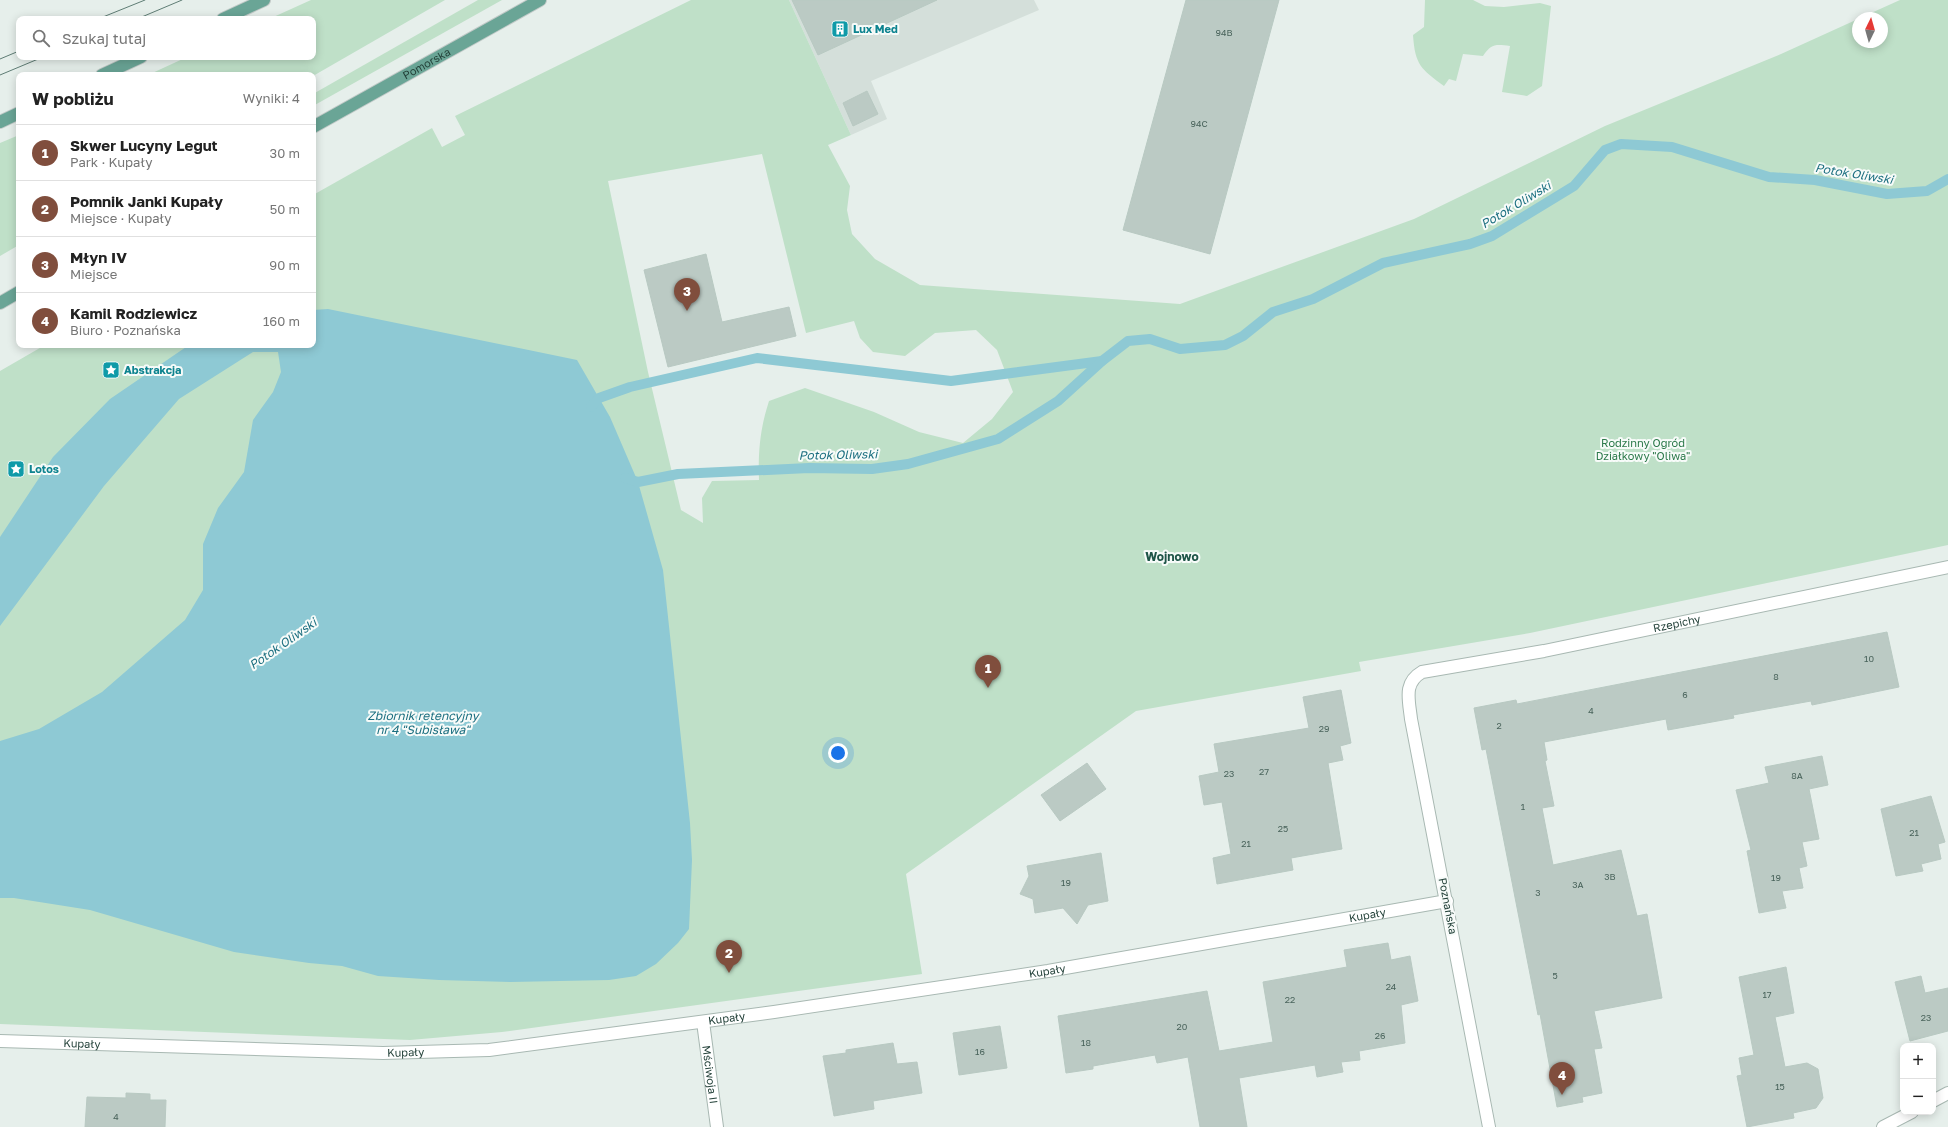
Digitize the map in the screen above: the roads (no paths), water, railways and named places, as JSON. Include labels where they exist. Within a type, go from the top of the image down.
[{"type":"main road","points":[[229,16],[264,0]]},
{"type":"main road","name":"Pomorska","points":[[316,125],[540,0]]},
{"type":"main road","points":[[108,72],[134,60]]},
{"type":"main road","points":[[0,122],[16,114]]},
{"type":"main road","points":[[0,303],[16,294]]},
{"type":"street","name":"Rzepichy","points":[[1409,684],[1414,676],[1422,672],[1544,651],[1948,567]]},
{"type":"street","name":"Poznańska","points":[[1409,684],[1412,719],[1489,1127]]},
{"type":"street","name":"Kupały","points":[[0,1041],[383,1053],[489,1050],[703,1022],[1048,971],[1447,901]]},
{"type":"street","name":"Mściwoja II","points":[[703,1022],[717,1127]]},
{"type":"street","points":[[1936,1099],[1948,1093]]},
{"type":"street","points":[[1883,1127],[1906,1115]]},
{"type":"water","name":"Zbiornik retencyjny nr 4 \"Subisława\"","points":[[328,309],[577,360],[610,417],[638,482],[663,570],[690,823],[692,860],[689,929],[678,943],[656,964],[636,976],[609,980],[511,982],[439,980],[378,976],[342,966],[309,963],[234,952],[90,910],[14,898],[0,898],[0,741],[39,729],[102,692],[185,620],[203,590],[203,544],[218,508],[244,472],[253,420],[273,392],[281,372],[278,352],[253,352],[179,399],[104,486],[0,626],[0,537],[53,457],[110,399],[185,348],[316,348],[316,310]]},
{"type":"waterway","name":"Potok Oliwski","points":[[625,478],[638,482],[678,474],[809,468],[872,469],[908,464],[998,439],[1058,401],[1102,361],[1128,341],[1150,339],[1180,349],[1225,345],[1243,336],[1273,312],[1313,299],[1383,263],[1470,244],[1492,236],[1574,186],[1605,150],[1621,144],[1672,147],[1769,177],[1815,180],[1887,194],[1927,191],[1948,179]]},
{"type":"waterway","name":"Potok Oliwski","points":[[591,407],[599,398],[630,387],[757,358],[951,381],[1102,361]]},
{"type":"tram line","points":[[105,16],[145,0]]},
{"type":"tram line","points":[[144,16],[182,0]]},
{"type":"tram line","points":[[0,59],[16,52]]},
{"type":"tram line","points":[[0,75],[36,60]]},
{"type":"place","name":"Lux Med","points":[[840,29]]},
{"type":"place","name":"Młyn IV","points":[[687,311]]},
{"type":"place","name":"Abstrakcja","points":[[111,370]]},
{"type":"place","name":"Lotos","points":[[16,469]]},
{"type":"place","name":"Skwer Lucyny Legut","points":[[988,688]]},
{"type":"place","name":"Pomnik Janki Kupały","points":[[729,973]]},
{"type":"place","name":"Kamil Rodziewicz","points":[[1562,1095]]},
{"type":"district","name":"Wojnowo","points":[[1172,557]]},
{"type":"park label","name":"Rodzinny Ogród Działkowy \"Oliwa\"","points":[[1643,449]]}]
